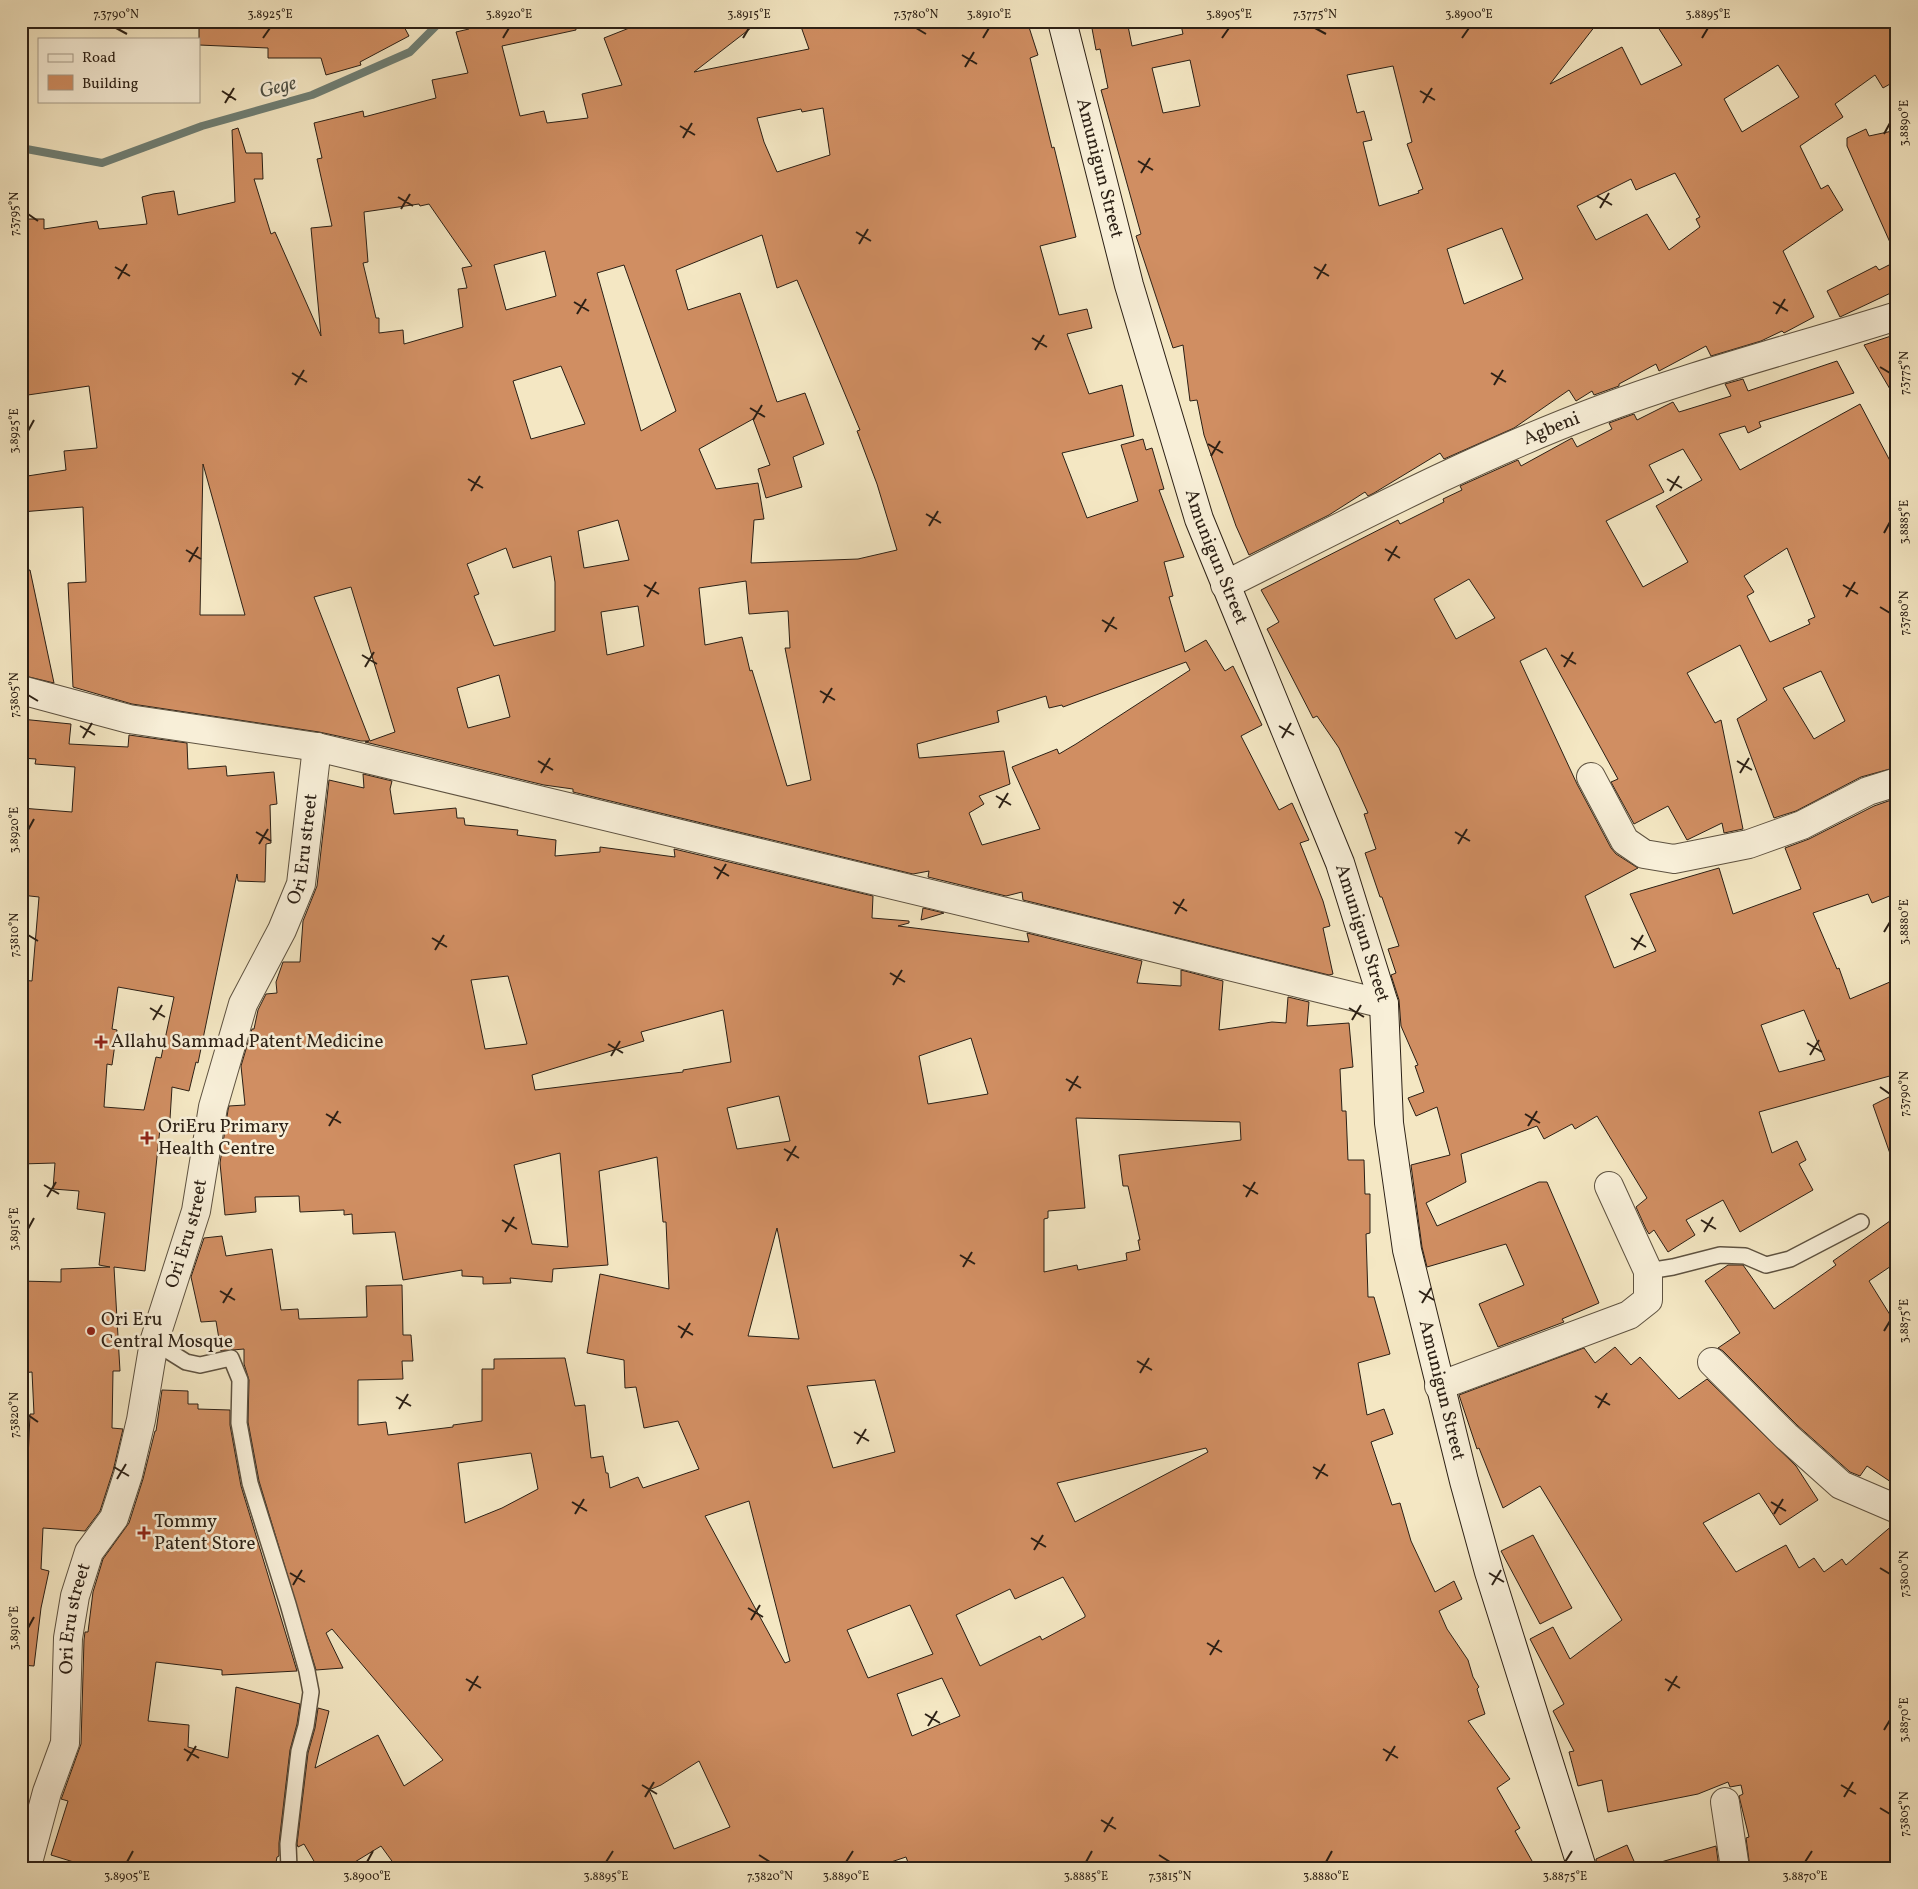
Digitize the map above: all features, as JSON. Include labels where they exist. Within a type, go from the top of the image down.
[{"type":"street","name":"Amunigun Street","points":[[1062,21],[1129,285],[1199,519],[1340,863],[1384,1004],[1389,1123],[1407,1250],[1436,1365],[1439,1386],[1489,1572],[1582,1868]]},
{"type":"street","name":"Agbeni","points":[[1225,585],[1417,489],[1488,456],[1594,412],[1684,381],[1897,316]]},
{"type":"street","points":[[21,690],[130,719],[317,747],[1088,931],[1384,1004]]},
{"type":"street","name":"Ori Eru street","points":[[27,1866],[47,1792],[65,1743],[68,1638],[75,1596],[89,1552],[114,1518],[128,1475],[141,1420],[154,1342],[196,1211],[213,1107],[243,1004],[282,930],[301,884],[317,747]]},
{"type":"street","points":[[1591,777],[1625,841],[1644,854],[1674,859],[1749,844],[1802,825],[1868,791],[1897,782]]},
{"type":"street","points":[[1439,1386],[1629,1315],[1648,1300],[1648,1271],[1609,1186]]},
{"type":"street","points":[[1712,1362],[1786,1436],[1841,1485],[1897,1509]]},
{"type":"street","points":[[1725,1802],[1735,1868]]},
{"type":"lane","points":[[1648,1271],[1673,1268],[1720,1255],[1745,1256],[1766,1265],[1790,1260],[1861,1222]]},
{"type":"lane","points":[[154,1342],[186,1362],[200,1365],[231,1358],[240,1380],[238,1423],[250,1483],[288,1604],[311,1692],[306,1726],[299,1751],[289,1835],[289,1868]]},
{"type":"building","points":[[199,21],[401,21],[409,36],[360,62],[361,65],[326,75],[321,58],[268,58],[268,48],[200,45]]},
{"type":"building","points":[[466,21],[575,21],[576,30],[502,46],[520,116],[544,111],[547,123],[588,118],[582,94],[622,85],[604,38],[647,21],[760,21],[694,72],[809,49],[799,21],[1027,21],[1038,55],[1030,58],[1076,237],[1040,246],[1059,315],[1087,309],[1092,328],[1067,334],[1089,394],[1122,385],[1134,436],[1062,453],[1087,518],[1138,501],[1121,445],[1143,439],[1146,450],[1152,448],[1164,489],[1159,490],[1184,557],[1164,562],[1173,596],[1169,597],[1185,652],[1206,640],[1225,671],[1233,666],[1262,725],[1241,736],[1279,810],[1292,803],[1309,840],[1300,843],[1323,901],[1330,926],[1323,928],[1333,974],[1329,975],[1023,900],[1022,892],[1006,896],[928,877],[929,871],[913,874],[573,792],[573,789],[544,785],[365,742],[369,741],[132,704],[73,687],[68,583],[86,582],[83,507],[21,512],[21,477],[66,470],[64,451],[97,448],[89,386],[21,396],[21,219],[44,219],[44,229],[97,221],[99,229],[147,224],[142,197],[153,194],[174,191],[178,215],[235,202],[232,130],[238,128],[246,153],[262,153],[263,179],[254,179],[271,234],[275,232],[321,336],[311,228],[332,226],[317,159],[322,158],[314,123],[363,111],[364,117],[436,98],[432,80],[468,73],[456,32],[469,29]],"holes":[[[823,108],[830,155],[777,172],[764,142],[757,118],[801,109],[802,112]],[[429,204],[472,266],[462,268],[467,288],[458,289],[463,327],[404,344],[403,330],[379,333],[379,318],[376,318],[363,263],[368,262],[364,212]],[[762,235],[777,288],[797,280],[860,430],[857,431],[877,484],[897,550],[858,559],[751,563],[754,520],[764,519],[758,483],[716,489],[699,449],[753,419],[770,465],[758,469],[766,498],[802,487],[793,457],[824,444],[805,393],[777,402],[740,293],[688,310],[676,270]],[[545,251],[556,296],[506,310],[494,265]],[[624,265],[676,411],[641,431],[597,273]],[[561,366],[585,424],[531,439],[513,381]],[[203,464],[245,615],[200,615]],[[618,520],[629,560],[584,568],[578,531]],[[506,548],[513,568],[551,556],[555,582],[555,631],[494,646],[474,596],[479,594],[467,564]],[[746,581],[749,614],[788,611],[790,648],[785,648],[811,780],[787,786],[752,670],[750,671],[742,637],[705,645],[699,588]],[[351,587],[395,732],[370,741],[314,597]],[[638,606],[644,646],[607,655],[601,612]],[[1186,662],[1190,670],[1059,754],[1057,749],[1012,767],[1040,829],[982,845],[969,813],[984,804],[979,796],[1010,784],[1004,751],[919,758],[917,744],[999,722],[997,711],[1046,696],[1049,708],[1062,705],[1063,707]],[[499,675],[510,717],[468,728],[457,688]]]},
{"type":"building","points":[[1127,21],[1132,46],[1183,34],[1181,25],[1210,21],[1599,21],[1550,84],[1622,47],[1641,85],[1682,65],[1654,21],[1897,21],[1897,80],[1883,88],[1875,75],[1835,104],[1843,117],[1800,146],[1821,189],[1828,185],[1843,210],[1783,251],[1814,317],[1784,333],[1782,331],[1761,341],[1711,356],[1706,346],[1659,371],[1656,364],[1619,384],[1619,386],[1594,395],[1592,391],[1576,401],[1569,390],[1514,428],[1444,459],[1440,453],[1374,493],[1368,496],[1365,492],[1329,515],[1249,555],[1236,526],[1204,435],[1197,400],[1190,401],[1183,345],[1173,348],[1136,236],[1141,234],[1101,90],[1108,88],[1100,49],[1096,50],[1091,23]],"holes":[[[1190,60],[1200,106],[1163,113],[1152,68]],[[1778,65],[1799,97],[1742,132],[1724,99]],[[1393,66],[1412,142],[1407,144],[1423,189],[1418,191],[1419,193],[1379,206],[1363,142],[1372,140],[1364,111],[1357,113],[1347,75]],[[1675,173],[1700,217],[1696,219],[1700,227],[1669,250],[1647,214],[1596,240],[1577,206],[1631,179],[1636,190]],[[1502,228],[1523,279],[1464,304],[1447,249]]]},
{"type":"building","points":[[1866,129],[1869,136],[1897,130],[1897,258],[1847,146],[1847,138]]},
{"type":"building","points":[[1897,261],[1897,290],[1840,317],[1827,291],[1876,266],[1879,270]]},
{"type":"building","points":[[1897,334],[1897,401],[1864,345]]},
{"type":"building","points":[[1837,361],[1854,393],[1759,422],[1761,427],[1748,433],[1745,426],[1719,434],[1740,470],[1860,404],[1897,474],[1897,767],[1861,777],[1796,811],[1774,818],[1737,719],[1767,700],[1740,645],[1687,673],[1715,723],[1721,720],[1743,829],[1724,833],[1722,823],[1687,840],[1668,806],[1634,824],[1611,782],[1618,779],[1546,648],[1520,661],[1577,784],[1611,848],[1616,854],[1638,868],[1585,896],[1614,968],[1656,951],[1630,894],[1719,868],[1733,914],[1801,889],[1785,848],[1809,839],[1874,806],[1897,798],[1897,893],[1872,903],[1868,894],[1813,913],[1837,969],[1839,968],[1850,999],[1897,979],[1897,1074],[1759,1112],[1772,1153],[1797,1141],[1806,1160],[1799,1164],[1813,1190],[1740,1232],[1723,1200],[1686,1220],[1695,1235],[1668,1252],[1654,1230],[1649,1234],[1646,1229],[1636,1207],[1647,1198],[1597,1116],[1575,1129],[1572,1124],[1544,1139],[1537,1126],[1461,1154],[1466,1182],[1426,1203],[1437,1226],[1539,1182],[1547,1182],[1599,1303],[1562,1319],[1564,1322],[1498,1347],[1479,1304],[1524,1285],[1506,1244],[1427,1267],[1422,1247],[1411,1165],[1450,1155],[1437,1107],[1416,1116],[1408,1098],[1424,1092],[1415,1066],[1418,1065],[1401,1026],[1399,1000],[1391,975],[1396,973],[1388,949],[1399,946],[1365,853],[1376,849],[1364,814],[1368,813],[1339,748],[1317,716],[1313,718],[1267,629],[1279,622],[1261,590],[1398,520],[1400,524],[1444,502],[1443,499],[1462,490],[1460,486],[1518,460],[1521,466],[1572,438],[1577,447],[1612,429],[1609,423],[1634,414],[1637,420],[1673,402],[1679,412],[1731,396],[1725,384],[1743,379],[1748,391]],"holes":[[[1683,449],[1702,480],[1656,506],[1688,562],[1643,587],[1606,521],[1664,492],[1649,465]],[[1787,548],[1815,617],[1808,620],[1810,624],[1770,642],[1747,596],[1754,592],[1744,576]],[[1469,579],[1495,618],[1456,639],[1434,599]],[[1821,671],[1845,721],[1814,739],[1783,688]],[[1804,1010],[1825,1060],[1779,1072],[1761,1025]]]},
{"type":"building","points":[[30,570],[54,683],[21,675],[21,571]]},
{"type":"building","points":[[21,719],[71,724],[69,744],[128,747],[129,735],[187,743],[188,769],[226,766],[227,776],[274,772],[277,804],[270,805],[271,843],[266,844],[265,882],[238,881],[237,874],[198,1063],[196,1062],[189,1091],[172,1087],[170,1119],[161,1119],[145,1271],[114,1267],[120,1371],[113,1371],[112,1428],[123,1429],[113,1471],[100,1511],[85,1531],[43,1528],[41,1569],[49,1571],[41,1608],[34,1666],[21,1665],[21,1459],[28,1459],[30,1414],[34,1414],[32,1372],[21,1373],[21,1281],[61,1282],[61,1269],[110,1267],[99,1265],[105,1213],[77,1209],[79,1191],[53,1189],[55,1163],[21,1164],[21,980],[32,981],[39,897],[21,895],[21,808],[72,812],[75,767],[35,764],[36,759],[21,758]],"holes":[[[118,987],[174,997],[161,1058],[156,1057],[144,1110],[104,1107],[107,1064],[112,1065],[117,1030],[112,1029]]]},
{"type":"building","points":[[363,774],[392,781],[390,789],[394,814],[456,808],[457,818],[464,818],[465,825],[518,830],[517,835],[556,840],[555,856],[600,852],[600,847],[675,857],[674,849],[873,896],[872,918],[909,921],[909,923],[898,926],[1029,942],[1027,933],[1142,961],[1137,983],[1181,986],[1181,970],[1223,981],[1219,1030],[1272,1022],[1286,1023],[1288,997],[1309,1002],[1307,1026],[1349,1023],[1353,1067],[1340,1069],[1342,1111],[1346,1111],[1348,1160],[1364,1160],[1365,1194],[1370,1194],[1370,1233],[1366,1234],[1368,1297],[1374,1297],[1390,1354],[1358,1363],[1367,1415],[1384,1409],[1393,1434],[1371,1442],[1392,1505],[1400,1503],[1411,1541],[1435,1592],[1454,1581],[1462,1599],[1439,1611],[1447,1629],[1468,1660],[1473,1677],[1479,1687],[1477,1689],[1485,1714],[1468,1721],[1510,1779],[1497,1788],[1520,1828],[1515,1831],[1536,1868],[910,1868],[906,1857],[873,1868],[397,1868],[381,1846],[345,1868],[318,1868],[304,1844],[298,1847],[297,1844],[308,1753],[318,1708],[329,1711],[315,1768],[378,1735],[404,1786],[443,1760],[332,1629],[326,1633],[343,1668],[316,1670],[259,1481],[248,1422],[249,1380],[244,1364],[244,1349],[221,1351],[216,1321],[201,1322],[191,1277],[204,1238],[222,1236],[226,1256],[272,1249],[281,1310],[298,1309],[299,1319],[367,1317],[366,1286],[402,1285],[403,1335],[411,1335],[413,1361],[402,1361],[403,1379],[358,1380],[358,1425],[386,1422],[388,1435],[453,1427],[453,1425],[482,1421],[482,1369],[494,1369],[494,1359],[565,1358],[575,1406],[585,1405],[591,1458],[603,1456],[610,1488],[638,1477],[643,1488],[699,1469],[678,1421],[644,1428],[636,1387],[625,1388],[624,1360],[587,1353],[600,1274],[669,1289],[666,1222],[663,1222],[657,1157],[599,1171],[608,1265],[553,1269],[552,1282],[510,1278],[511,1283],[483,1284],[483,1277],[462,1276],[462,1270],[403,1280],[395,1232],[353,1234],[352,1214],[344,1215],[344,1210],[300,1212],[299,1196],[255,1197],[256,1212],[225,1215],[220,1163],[228,1110],[229,1106],[245,1105],[241,1066],[252,1029],[254,1029],[258,1010],[266,994],[277,993],[276,982],[283,962],[300,962],[303,921],[317,886],[329,780],[364,788]],"holes":[[[508,976],[527,1044],[485,1049],[471,980]],[[723,1010],[731,1062],[683,1070],[683,1072],[535,1090],[532,1075],[644,1041],[641,1032]],[[971,1038],[988,1094],[928,1104],[919,1056]],[[779,1096],[790,1141],[737,1149],[727,1108]],[[1076,1118],[1240,1122],[1241,1140],[1119,1155],[1123,1186],[1128,1186],[1140,1240],[1138,1240],[1140,1250],[1126,1253],[1127,1260],[1078,1270],[1077,1265],[1044,1272],[1044,1219],[1048,1218],[1048,1211],[1085,1208]],[[560,1153],[568,1247],[532,1244],[514,1165]],[[777,1228],[799,1339],[748,1336]],[[875,1380],[895,1452],[833,1468],[807,1386]],[[1206,1448],[1208,1452],[1075,1522],[1057,1483]],[[531,1453],[538,1489],[502,1508],[465,1523],[458,1463]],[[749,1501],[790,1661],[785,1663],[705,1516]],[[1063,1577],[1085,1617],[1042,1640],[1040,1636],[980,1666],[956,1615],[1010,1589],[1015,1599]],[[910,1605],[933,1654],[868,1678],[847,1630]],[[942,1678],[960,1716],[912,1736],[897,1694]],[[699,1761],[730,1827],[674,1849],[649,1790],[661,1785]]]},
{"type":"building","points":[[923,908],[944,913],[921,920]]},
{"type":"building","points":[[1897,1093],[1897,1164],[1894,1165],[1873,1105]]},
{"type":"building","points":[[1897,1216],[1897,1262],[1869,1281],[1897,1326],[1897,1486],[1867,1466],[1860,1476],[1850,1472],[1797,1425],[1718,1348],[1740,1333],[1705,1281],[1728,1265],[1743,1265],[1774,1309],[1836,1265],[1833,1261]]},
{"type":"building","points":[[1615,1347],[1631,1365],[1640,1357],[1679,1399],[1707,1379],[1796,1466],[1818,1500],[1780,1525],[1759,1493],[1703,1523],[1736,1572],[1786,1545],[1799,1568],[1814,1558],[1824,1572],[1842,1559],[1846,1565],[1894,1524],[1897,1524],[1897,1868],[1750,1868],[1746,1838],[1749,1837],[1739,1796],[1743,1794],[1741,1785],[1730,1787],[1728,1782],[1698,1794],[1608,1812],[1602,1780],[1578,1786],[1569,1752],[1574,1751],[1553,1711],[1564,1704],[1530,1639],[1553,1627],[1570,1659],[1622,1620],[1540,1486],[1503,1508],[1479,1448],[1477,1449],[1459,1395],[1584,1348],[1595,1363]]},
{"type":"building","points":[[162,1390],[188,1391],[188,1404],[198,1404],[198,1409],[230,1410],[230,1425],[241,1486],[297,1671],[222,1675],[222,1670],[156,1662],[148,1721],[189,1725],[188,1747],[228,1758],[236,1687],[300,1704],[290,1750],[279,1856],[277,1857],[275,1868],[93,1868],[51,1855],[68,1801],[61,1799],[81,1744],[84,1640],[85,1632],[88,1632],[93,1592],[103,1559],[129,1523],[156,1431]]},
{"type":"building","points":[[1533,1535],[1572,1608],[1540,1624],[1501,1551]]},
{"type":"building","points":[[1627,1845],[1637,1868],[1597,1868],[1596,1859]]},
{"type":"building","points":[[1716,1846],[1719,1868],[1661,1868],[1661,1862]]},
{"type":"waterway","name":"Gege","points":[[21,148],[102,163],[202,126],[312,95],[410,52],[441,21]]},
{"type":"place","name":"Allahu Sammad Patent Medicine","points":[[101,1042]]},
{"type":"place","name":"OriEru Primary Health Centre","points":[[147,1138]]},
{"type":"place","name":"Ori Eru Central Mosque","points":[[91,1331]]},
{"type":"place","name":"Tommy Patent Store","points":[[144,1533]]}]
